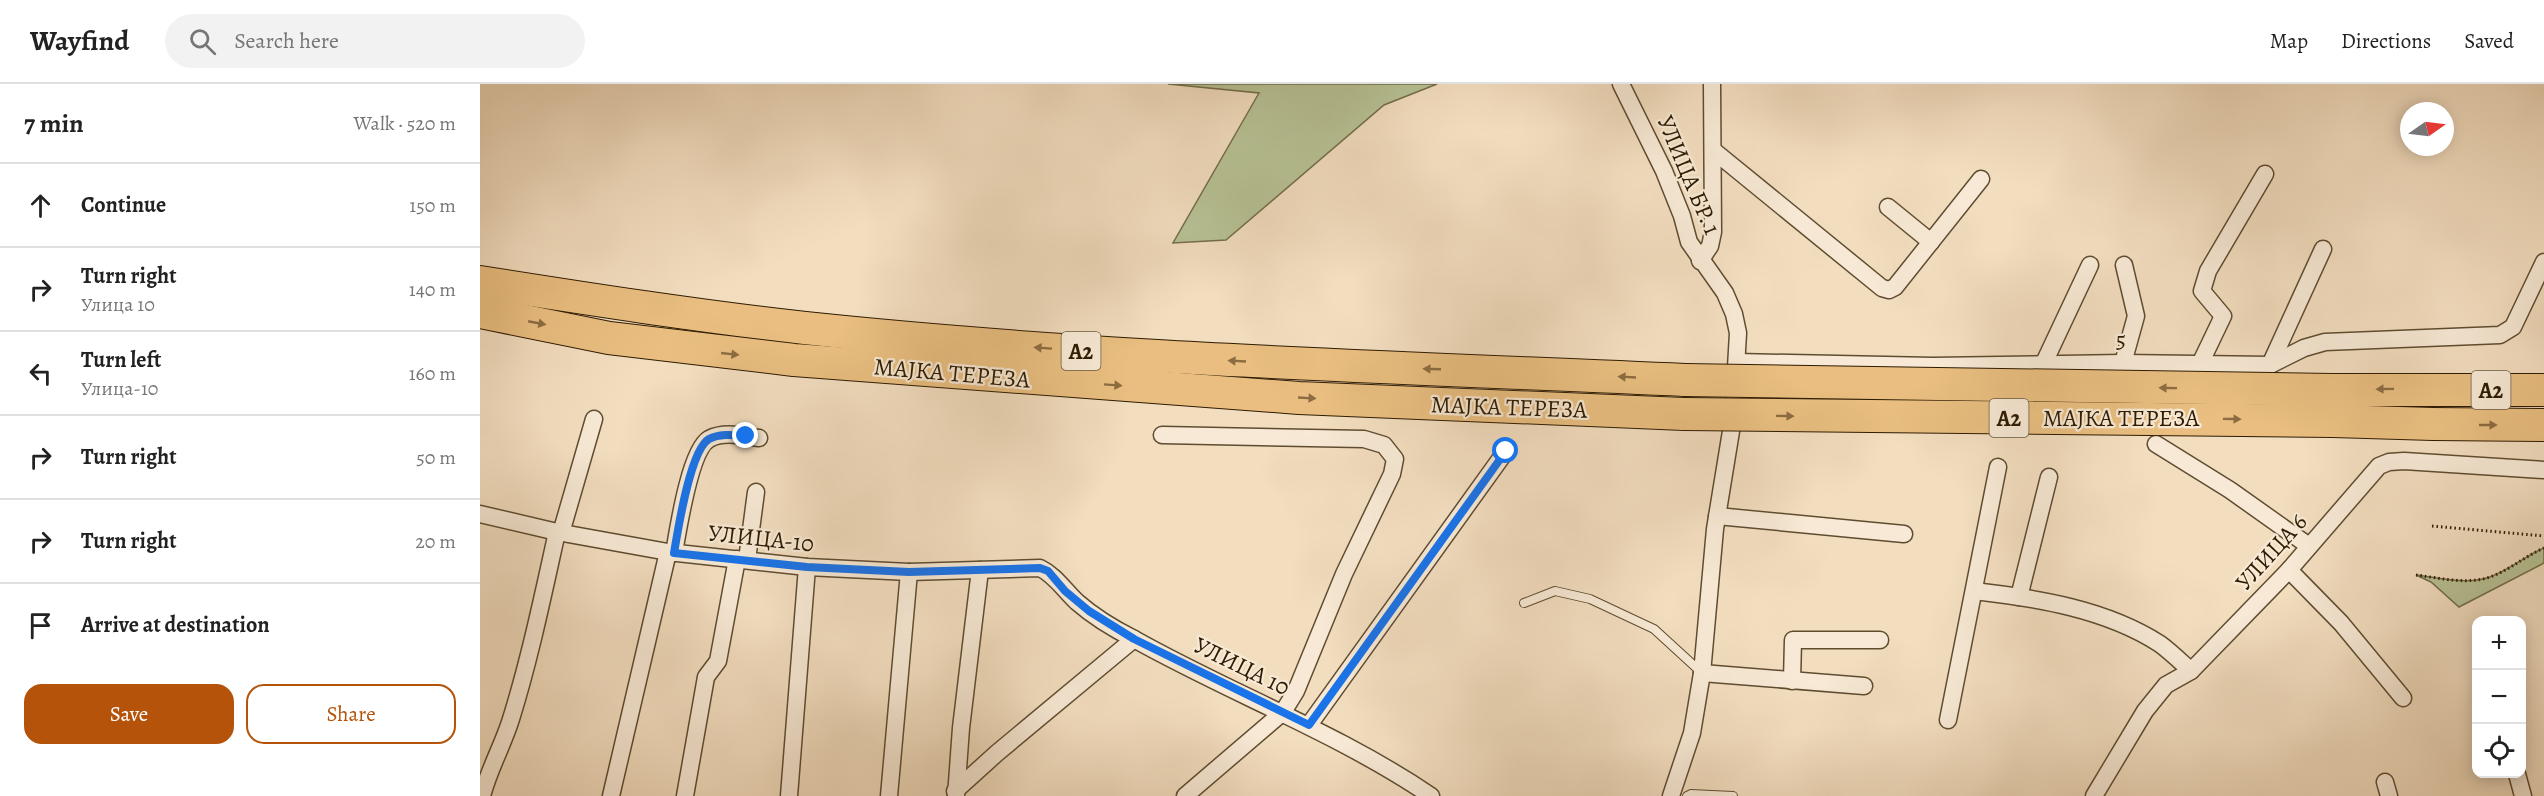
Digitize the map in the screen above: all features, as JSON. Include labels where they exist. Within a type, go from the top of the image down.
[{"type":"highway","name":"МАЈКА ТЕРЕЗА","points":[[480,282],[804,328],[1185,358],[1685,380],[2332,390],[2544,390]]},
{"type":"highway","name":"МАЈКА ТЕРЕЗА","points":[[480,312],[609,338],[794,360],[1299,398],[1684,414],[2333,420],[2544,425]]},
{"type":"street","name":"УЛИЦА БР. 1","points":[[1621,84],[1664,171],[1682,216],[1689,242],[1700,261],[1725,293],[1734,314],[1738,333],[1733,419],[1717,516],[1702,673],[1692,733],[1671,796]]},
{"type":"street","points":[[1700,261],[1710,246],[1713,232],[1713,84]]},
{"type":"street","points":[[1714,151],[1882,288],[1889,290],[1894,287],[1981,179]]},
{"type":"street","points":[[2200,364],[2223,316],[2202,291],[2208,271],[2265,174]]},
{"type":"street","points":[[1888,207],[1931,242]]},
{"type":"street","points":[[2270,365],[2323,249]]},
{"type":"street","name":"5","points":[[1737,362],[1933,366],[2123,363],[2270,365],[2304,348],[2325,342],[2500,335],[2513,327],[2544,262]]},
{"type":"street","points":[[2043,365],[2090,265]]},
{"type":"street","points":[[2123,363],[2136,316],[2124,265]]},
{"type":"street","points":[[482,796],[486,779],[510,723],[525,673],[559,533],[594,419]]},
{"type":"street","points":[[611,796],[671,553],[692,473],[702,445],[708,440],[724,435],[759,438]]},
{"type":"street","points":[[1162,435],[1364,439],[1384,445],[1395,459],[1392,474],[1344,574],[1296,691],[1283,712],[1185,796]]},
{"type":"street","points":[[2157,444],[2230,490],[2309,546]]},
{"type":"street","points":[[1309,725],[1506,451]]},
{"type":"street","name":"УЛИЦА 6","points":[[2094,796],[2145,711],[2166,685],[2191,671],[2289,570],[2372,472],[2384,464],[2414,461],[2544,470]]},
{"type":"street","points":[[1948,720],[1998,467]]},
{"type":"street","points":[[2019,597],[2049,477]]},
{"type":"street","points":[[685,796],[706,677],[718,661],[756,492]]},
{"type":"street","name":"УЛИЦА-10","points":[[480,514],[559,533],[671,553],[807,567],[909,572],[1040,568]]},
{"type":"street","points":[[1717,516],[1904,534]]},
{"type":"street","points":[[789,796],[807,567]]},
{"type":"street","name":"УЛИЦА 10","points":[[1040,568],[1048,571],[1065,591],[1089,611],[1134,639],[1309,725],[1393,771],[1431,796]]},
{"type":"street","points":[[955,794],[980,570]]},
{"type":"street","points":[[2289,570],[2341,623],[2403,698]]},
{"type":"street","points":[[889,796],[909,572]]},
{"type":"street","points":[[1974,591],[2019,597],[2115,622],[2160,644],[2191,671]]},
{"type":"street","points":[[955,794],[998,753],[1134,639]]},
{"type":"street","points":[[1792,681],[1792,640],[1880,640]]},
{"type":"street","points":[[1702,673],[1864,686]]},
{"type":"street","points":[[2518,778],[2523,796]]},
{"type":"lane","points":[[1524,603],[1555,591],[1590,599],[1654,629],[1702,673]]},
{"type":"lane","points":[[1687,796],[1691,794],[1733,796]]},
{"type":"path","points":[[2432,526],[2544,536]]},
{"type":"path","points":[[2416,575],[2460,581],[2477,580],[2491,577],[2544,548]]},
{"type":"green space","points":[[1168,84],[1437,84],[1384,105],[1226,240],[1173,243],[1259,93]]},
{"type":"green space","points":[[2544,548],[2544,563],[2459,607],[2431,582],[2416,575],[2453,580],[2481,579],[2504,571]]},
{"type":"route","points":[[746,436],[713,437],[702,445],[697,453],[674,553],[807,567],[909,572],[1040,568],[1048,571],[1078,603],[1134,639],[1309,725],[1506,451]]}]
